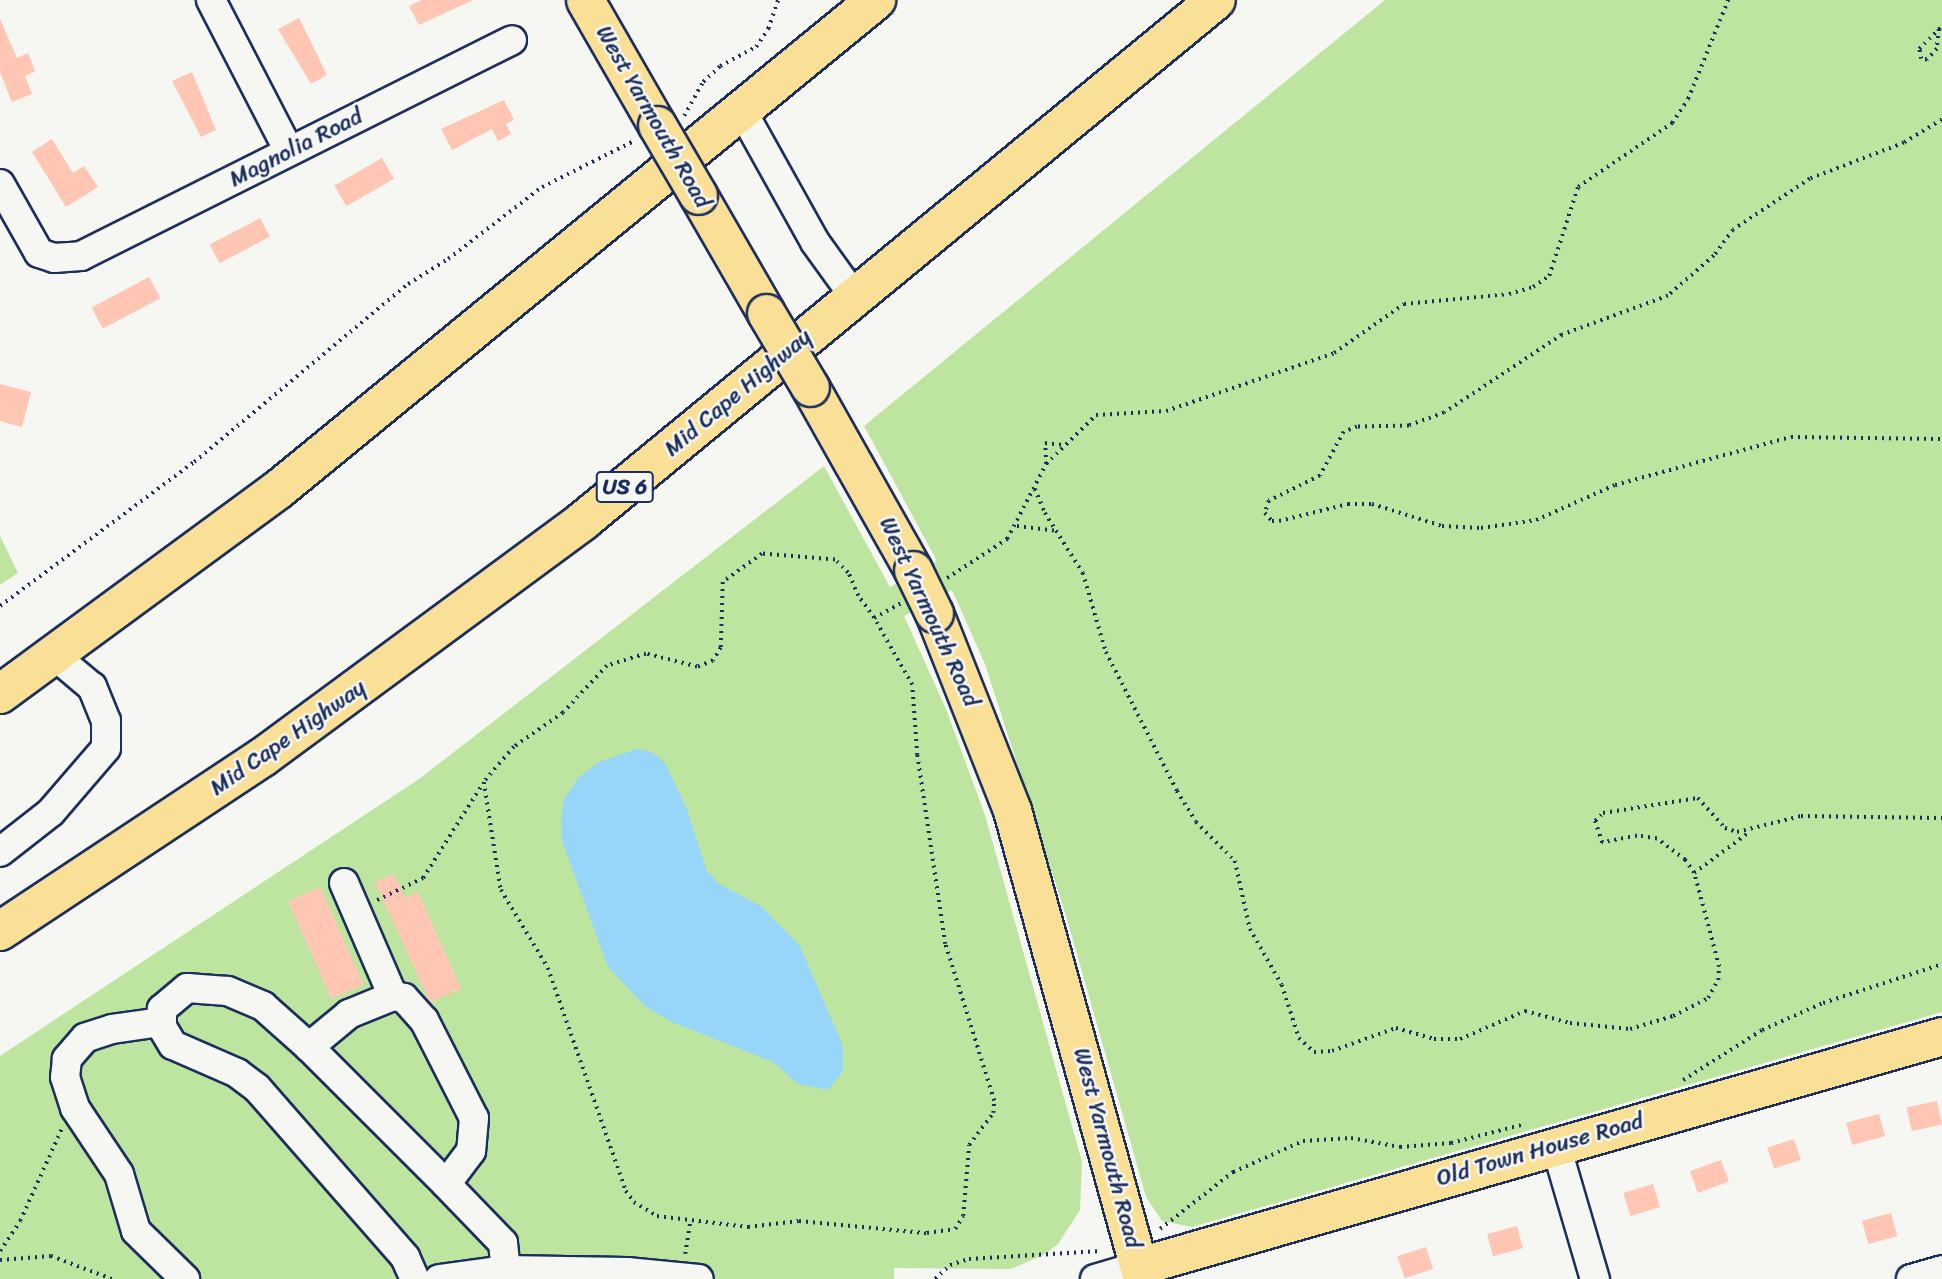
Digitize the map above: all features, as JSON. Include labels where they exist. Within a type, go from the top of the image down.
[{"type":"highway","points":[[0,694],[313,463],[876,0]]},
{"type":"highway","name":"Mid Cape Highway","points":[[0,931],[263,757],[466,610],[643,473],[854,296],[1216,0]]},
{"type":"main road","name":"West Yarmouth Road","points":[[585,0],[810,387],[924,591],[1012,810],[1140,1273]]},
{"type":"main road","name":"Old Town House Road","points":[[1140,1273],[1544,1134],[1942,1036]]},
{"type":"street","points":[[211,0],[289,151]]},
{"type":"street","name":"Magnolia Road","points":[[0,184],[39,253],[54,258],[81,256],[512,40]]},
{"type":"street","points":[[741,109],[815,242],[854,296]]},
{"type":"street","points":[[0,852],[51,812],[106,748],[106,721],[92,687],[55,656]]},
{"type":"street","points":[[349,896],[393,996]]},
{"type":"street","points":[[415,1279],[405,1257],[257,1088],[237,1073],[178,1049],[161,1022],[164,1005],[179,990],[212,988],[263,1006],[309,1047],[503,1243],[506,1270]]},
{"type":"street","points":[[309,1047],[349,1014],[393,996],[404,998],[424,1020],[474,1118],[474,1142],[466,1162],[446,1184]]},
{"type":"street","points":[[161,1022],[103,1031],[77,1044],[67,1059],[65,1077],[75,1108],[116,1166],[136,1231],[186,1279]]},
{"type":"street","points":[[1544,1134],[1595,1279]]},
{"type":"street","points":[[439,1279],[506,1270],[627,1272],[697,1279]]},
{"type":"street","points":[[1911,1279],[1942,1270]]},
{"type":"street","points":[[1095,1279],[1140,1273]]},
{"type":"path","points":[[0,606],[194,462],[408,284],[458,252],[542,187],[595,157],[660,129],[690,111],[703,82],[720,66],[756,47],[778,0]]},
{"type":"path","points":[[874,618],[997,547],[1017,526],[1046,464],[1096,415],[1166,411],[1334,353],[1404,304],[1487,298],[1533,287],[1549,276],[1557,261],[1564,221],[1577,187],[1672,123],[1688,99],[1728,0]]},
{"type":"path","points":[[1941,28],[1937,49],[1927,60],[1921,59],[1919,49],[1941,28]]},
{"type":"path","points":[[1942,120],[1904,142],[1810,179],[1733,230],[1714,256],[1668,296],[1562,335],[1444,413],[1409,426],[1344,432],[1320,476],[1269,501],[1265,513],[1279,522],[1331,507],[1372,504],[1442,526],[1481,528],[1536,520],[1615,485],[1791,437],[1942,439]]},
{"type":"path","points":[[1046,464],[1045,443],[1063,445]]},
{"type":"path","points":[[1035,488],[1056,531],[1083,573],[1106,652],[1177,791],[1196,822],[1238,868],[1250,929],[1282,985],[1299,1038],[1314,1052],[1332,1051],[1396,1028],[1434,1039],[1460,1038],[1525,1011],[1570,1023],[1630,1029],[1692,1008],[1714,990],[1719,967],[1694,873],[1685,860],[1657,839],[1637,836],[1602,843],[1597,817],[1611,810],[1698,798],[1725,828],[1752,830],[1801,816],[1942,818]]},
{"type":"path","points":[[1017,526],[1056,531]]},
{"type":"path","points":[[349,896],[423,878],[484,782],[514,747],[563,713],[607,666],[646,654],[697,667],[713,662],[721,648],[723,582],[762,554],[835,560],[843,565],[912,685],[917,755],[945,944],[994,1101],[993,1113],[969,1144],[963,1216],[954,1229],[927,1233],[799,1221],[748,1227],[674,1220],[634,1202],[620,1177],[548,968],[501,890],[484,782]]},
{"type":"path","points":[[1694,873],[1752,830]]},
{"type":"path","points":[[1681,1081],[1762,1030],[1824,1003],[1942,964]]},
{"type":"path","points":[[0,1251],[20,1221],[75,1108]]},
{"type":"path","points":[[1161,1229],[1233,1172],[1303,1141],[1351,1138],[1400,1147],[1544,1134]]},
{"type":"path","points":[[935,1279],[950,1265],[969,1259],[1102,1251]]},
{"type":"path","points":[[0,1260],[51,1256],[93,1268],[112,1279]]},
{"type":"green space","points":[[1385,0],[1942,0],[1942,1012],[1192,1227],[1162,1221],[1146,1197],[1067,919],[985,664],[952,590],[904,616],[946,709],[985,815],[1082,1162],[1080,1210],[1058,1244],[1045,1254],[1011,1269],[894,1268],[894,1279],[0,1279],[0,1056],[419,779],[824,466],[890,587],[937,561],[864,426]]},
{"type":"green space","points":[[0,536],[18,573],[0,585]]},
{"type":"water","points":[[636,749],[652,752],[665,763],[686,807],[707,871],[719,884],[761,906],[800,946],[843,1046],[843,1071],[828,1090],[798,1084],[773,1062],[672,1022],[646,1007],[608,967],[562,841],[561,821],[564,799],[578,778],[597,763]]},
{"type":"building","points":[[422,0],[473,0],[419,25],[409,6]]},
{"type":"building","points":[[299,18],[327,75],[311,84],[278,29]]},
{"type":"building","points":[[0,19],[17,58],[28,53],[35,71],[25,76],[32,94],[12,102],[0,72]]},
{"type":"building","points":[[192,72],[216,130],[201,137],[172,81]]},
{"type":"building","points":[[504,100],[514,120],[506,124],[511,134],[498,141],[492,129],[452,150],[441,129]]},
{"type":"building","points":[[52,139],[73,173],[84,166],[98,187],[66,207],[32,152]]},
{"type":"building","points":[[382,158],[394,179],[346,206],[334,186]]},
{"type":"building","points":[[260,218],[270,237],[220,263],[210,245]]},
{"type":"building","points":[[149,277],[160,298],[103,329],[92,308]]},
{"type":"building","points":[[0,384],[31,392],[22,427],[0,421]]},
{"type":"building","points":[[394,874],[405,898],[418,892],[461,989],[430,1002],[375,882]]},
{"type":"building","points":[[320,887],[364,985],[332,999],[288,901]]},
{"type":"building","points":[[1937,1101],[1942,1124],[1912,1131],[1907,1107]]},
{"type":"building","points":[[1879,1114],[1885,1136],[1852,1145],[1846,1123]]},
{"type":"building","points":[[1794,1139],[1801,1160],[1774,1169],[1767,1148]]},
{"type":"building","points":[[1721,1160],[1729,1182],[1698,1193],[1690,1171]]},
{"type":"building","points":[[1653,1184],[1660,1207],[1630,1216],[1623,1193]]},
{"type":"building","points":[[1891,1213],[1897,1236],[1868,1244],[1862,1221]]},
{"type":"building","points":[[1517,1226],[1523,1248],[1493,1256],[1487,1234]]},
{"type":"building","points":[[1426,1247],[1433,1269],[1405,1278],[1397,1256]]}]
